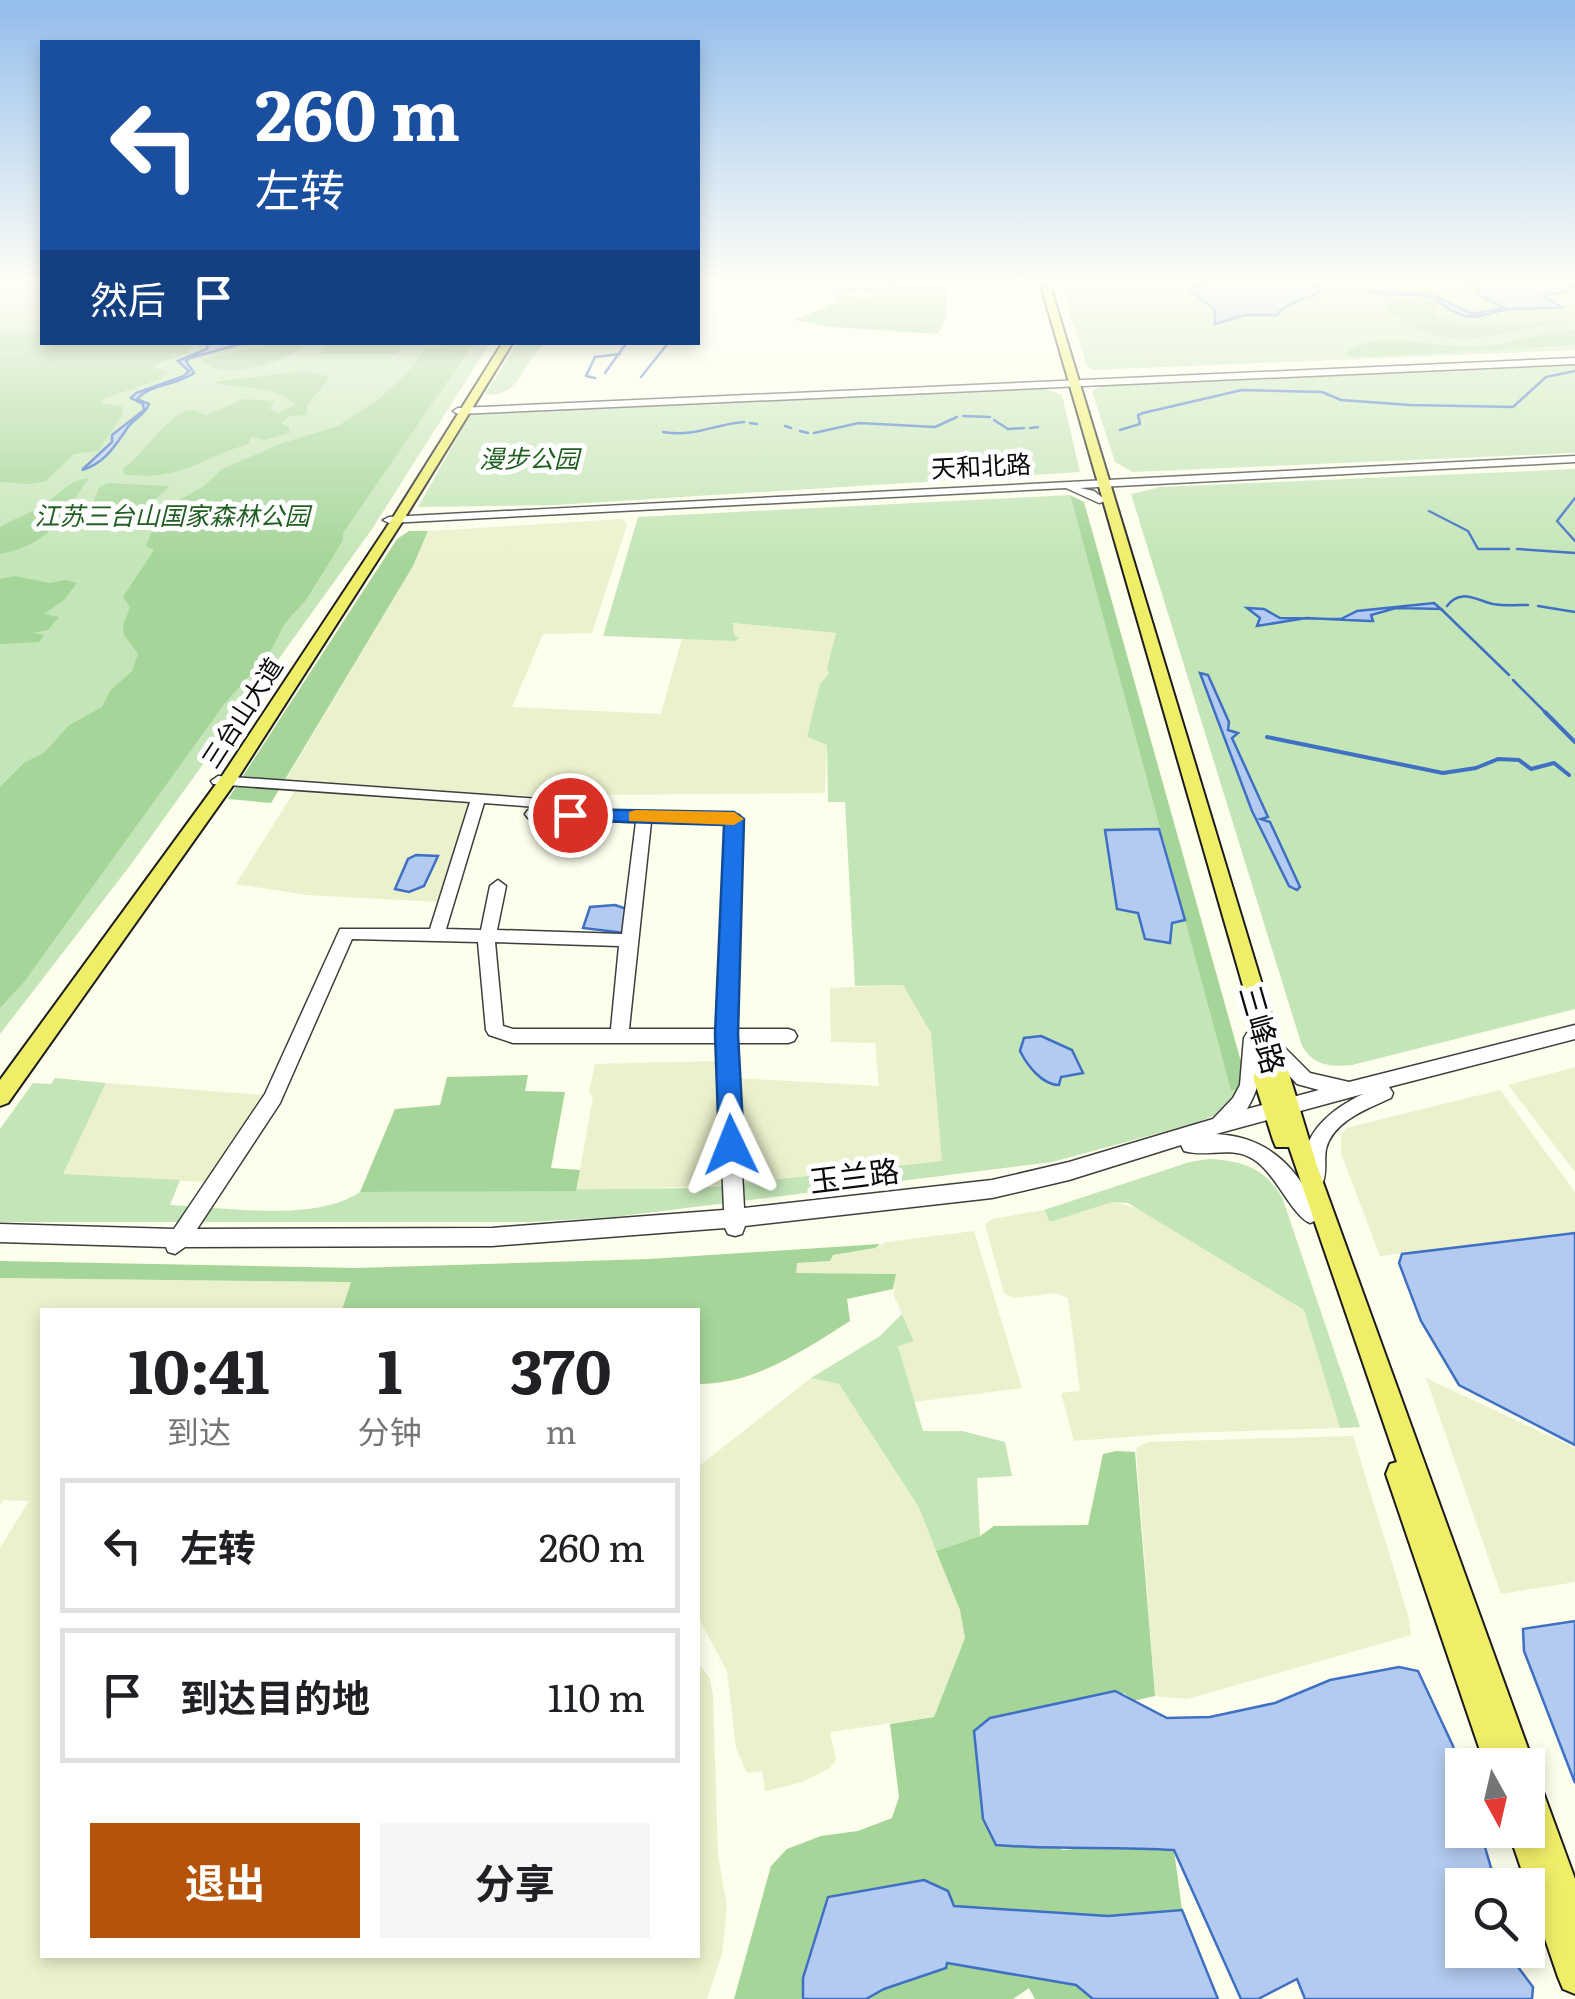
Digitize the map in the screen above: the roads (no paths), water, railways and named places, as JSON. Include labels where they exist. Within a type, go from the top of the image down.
[{"type":"main road","name":"三台山大道","points":[[0,1097],[222,781],[484,375]]},
{"type":"main road","name":"三峰路","points":[[1066,375],[1282,1113],[1495,1748]]},
{"type":"main road","name":"三峰路","points":[[1098,480],[1099,500],[1260,1038]]},
{"type":"main road","name":"三台山大道","points":[[0,1080],[222,781]]},
{"type":"main road","name":"三峰路","points":[[1316,1213],[1512,1748]]},
{"type":"main road","points":[[1545,1840],[1575,1926]]},
{"type":"main road","points":[[1530,1848],[1575,1977]]},
{"type":"street","points":[[462,409],[1194,375]]},
{"type":"street","name":"天和北路","points":[[395,517],[1575,458]]},
{"type":"street","name":"天和北路","points":[[395,517],[1098,480]]},
{"type":"street","points":[[981,488],[999,492],[1075,489],[1099,500]]},
{"type":"street","points":[[222,781],[644,817],[734,819],[726,1036],[735,1223]]},
{"type":"street","points":[[436,935],[478,800]]},
{"type":"street","points":[[619,1036],[644,817]]},
{"type":"street","points":[[498,886],[488,936],[494,1030],[513,1036],[788,1036]]},
{"type":"street","points":[[177,1242],[273,1098],[346,933],[623,940],[630,946]]},
{"type":"street","name":"玉兰路","points":[[1381,1088],[1575,1032]]},
{"type":"street","points":[[1260,1038],[1304,1080],[1336,1088],[1381,1088]]},
{"type":"street","points":[[1188,1140],[1222,1120],[1246,1098],[1260,1038]]},
{"type":"street","name":"玉兰路","points":[[0,1243],[504,1246],[998,1197],[1282,1113],[1575,1044]]},
{"type":"street","points":[[1316,1213],[1313,1163],[1317,1141],[1342,1111],[1381,1088]]},
{"type":"street","points":[[1188,1140],[1221,1140],[1254,1148],[1274,1163],[1316,1213]]},
{"type":"street","name":"玉兰路","points":[[0,1232],[177,1242]]},
{"type":"water","points":[[189,375],[137,399],[149,404],[145,411],[103,458],[82,470],[112,442],[112,435],[144,410],[143,404],[131,398],[136,393]]},
{"type":"water","points":[[1434,603],[1441,609],[1396,608],[1371,615],[1373,621],[1320,619],[1341,619],[1357,611]]},
{"type":"water","points":[[1247,608],[1264,609],[1280,618],[1304,618],[1257,626],[1260,618]]},
{"type":"water","points":[[1200,673],[1208,675],[1229,722],[1228,730],[1238,733],[1232,738],[1268,817],[1261,819],[1270,822],[1300,887],[1297,890],[1289,886],[1252,811]]},
{"type":"water","points":[[1159,829],[1185,920],[1172,923],[1170,943],[1145,939],[1138,913],[1117,909],[1105,830]]},
{"type":"water","points":[[416,855],[438,856],[424,886],[409,892],[395,889],[408,859]]},
{"type":"water","points":[[615,905],[630,910],[625,933],[583,928],[590,907]]},
{"type":"water","points":[[1041,1036],[1072,1050],[1083,1073],[1061,1077],[1059,1085],[1041,1078],[1020,1051],[1024,1038]]},
{"type":"water","points":[[1575,1233],[1575,1445],[1459,1385],[1421,1321],[1399,1263],[1402,1254]]},
{"type":"water","points":[[1575,1621],[1575,1783],[1524,1651],[1523,1629]]},
{"type":"water","points":[[1399,1667],[1418,1671],[1454,1748],[1445,1748],[1445,1848],[1485,1848],[1491,1868],[1445,1868],[1445,1968],[1519,1968],[1533,1987],[1532,1999],[1305,1999],[1297,1979],[1258,1999],[1241,1999],[1174,1850],[996,1845],[983,1819],[974,1731],[990,1718],[1115,1691],[1167,1718],[1210,1717],[1275,1703],[1330,1680]]},
{"type":"water","points":[[924,1880],[948,1891],[954,1906],[1108,1916],[1182,1910],[1218,1999],[1093,1999],[1076,1985],[947,1963],[946,1968],[866,1999],[803,1999],[803,1978],[828,1897]]},
{"type":"waterway","points":[[586,375],[595,378]]},
{"type":"waterway","points":[[1120,430],[1140,424],[1138,415],[1143,413],[1242,390],[1322,392],[1341,400],[1410,405],[1513,407],[1546,377],[1554,375]]},
{"type":"waterway","points":[[963,416],[990,417]]},
{"type":"waterway","points":[[814,433],[859,423],[935,427],[957,417]]},
{"type":"waterway","points":[[994,420],[1008,429],[1024,428]]},
{"type":"waterway","points":[[663,432],[695,432],[744,422]]},
{"type":"waterway","points":[[750,423],[757,424]]},
{"type":"waterway","points":[[785,426],[791,428]]},
{"type":"waterway","points":[[1030,428],[1038,427]]},
{"type":"waterway","points":[[800,431],[808,433]]},
{"type":"waterway","points":[[1575,498],[1557,521],[1575,541]]},
{"type":"waterway","points":[[1429,511],[1468,531],[1478,549],[1509,549]]},
{"type":"waterway","points":[[1517,549],[1575,553]]},
{"type":"waterway","points":[[1447,606],[1463,596],[1497,605],[1528,605]]},
{"type":"waterway","points":[[1538,606],[1575,612]]},
{"type":"waterway","points":[[1441,609],[1509,675]]},
{"type":"waterway","points":[[1513,680],[1575,742]]},
{"type":"waterway","points":[[1267,737],[1443,773],[1476,768],[1498,759],[1519,760],[1531,769],[1554,763],[1569,775]]},
{"type":"park label","name":"漫步公园","points":[[529,457]]},
{"type":"park label","name":"江苏三台山国家森林公园","points":[[172,514]]}]
